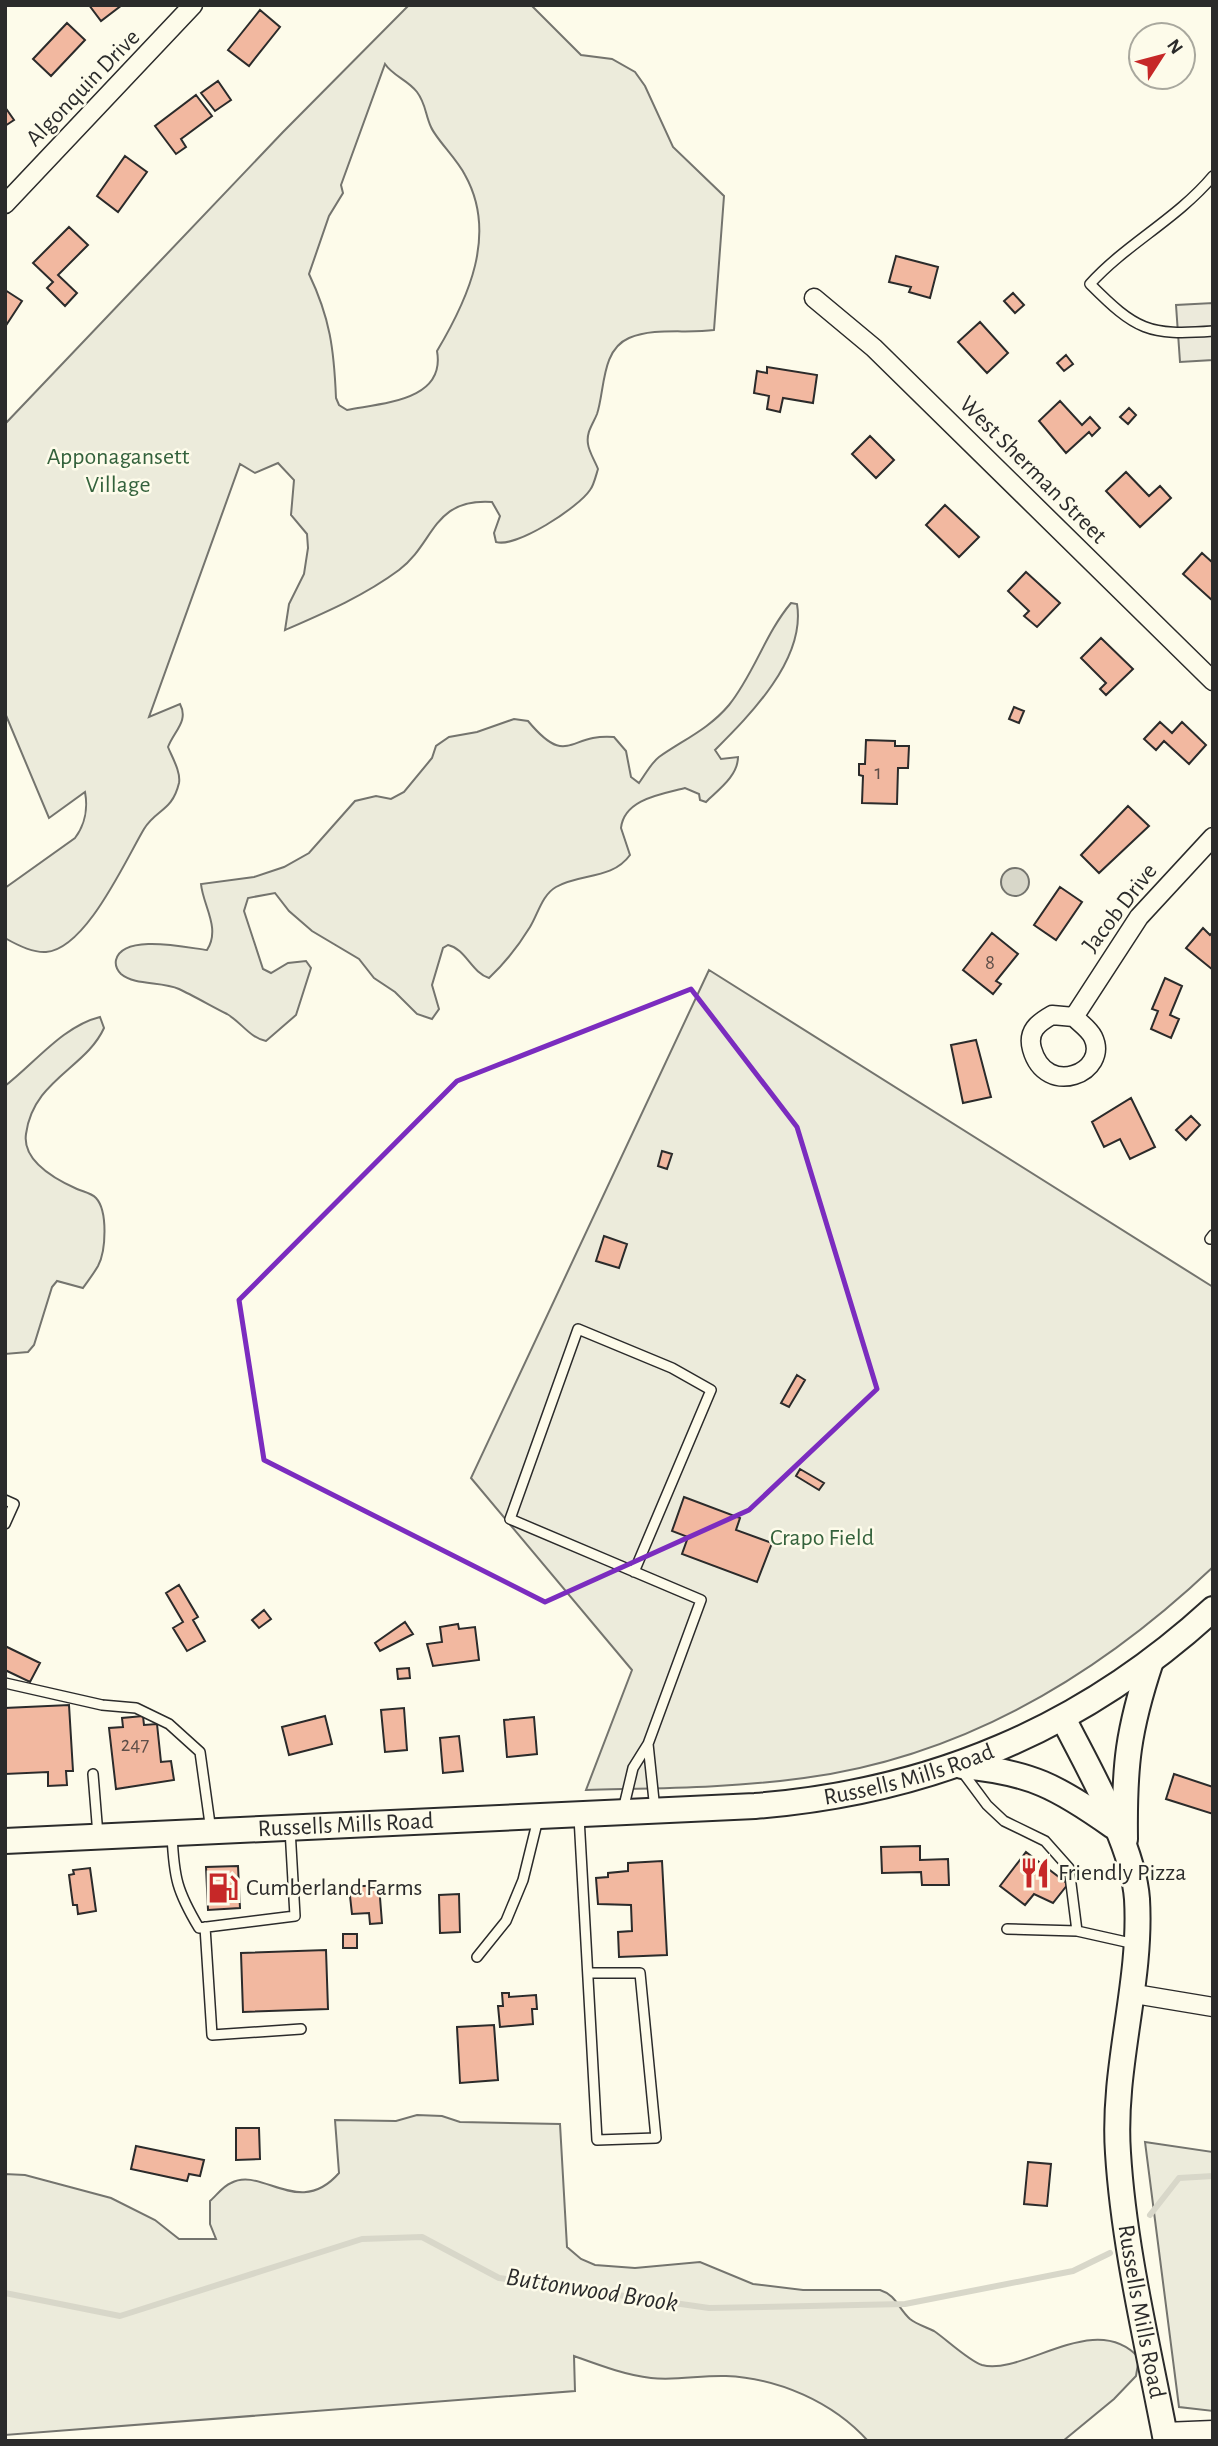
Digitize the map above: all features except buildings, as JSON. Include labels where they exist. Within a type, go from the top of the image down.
[{"type":"main road","points":[[1063,1718],[1151,1661],[1213,1609]]},
{"type":"main road","points":[[1121,1839],[1127,1752],[1133,1715],[1151,1661]]},
{"type":"main road","name":"Russells Mills Road","points":[[5,1841],[622,1813],[825,1799],[889,1786],[958,1766],[1063,1718],[1121,1839],[1137,1898],[1135,1944],[1118,2084],[1118,2154],[1132,2261],[1165,2436]]},
{"type":"main road","points":[[958,1766],[1000,1769],[1055,1787],[1121,1839]]},
{"type":"street","name":"Algonquin Drive","points":[[5,204],[193,5]]},
{"type":"street","name":"West Sherman Street","points":[[814,298],[874,348],[1213,681]]},
{"type":"street","name":"Jacob Drive","points":[[1074,1017],[1139,917],[1213,837]]},
{"type":"street","points":[[1129,1993],[1213,2007]]},
{"type":"street","points":[[1165,2436],[1213,2430]]},
{"type":"lane","points":[[1213,176],[1152,233],[1105,267],[1090,284],[1117,311],[1143,327],[1168,334],[1213,331]]},
{"type":"lane","points":[[622,1813],[633,1768],[648,1744],[701,1600],[634,1572],[510,1519],[578,1329],[672,1367],[711,1390],[634,1572]]},
{"type":"lane","points":[[5,1500],[14,1504],[5,1524]]},
{"type":"lane","points":[[5,1683],[102,1705],[136,1707],[169,1724],[200,1752],[211,1831]]},
{"type":"lane","points":[[648,1744],[656,1811]]},
{"type":"lane","points":[[958,1766],[987,1805],[1004,1821],[1045,1841],[1069,1868],[1077,1931]]},
{"type":"lane","points":[[93,1774],[99,1836]]},
{"type":"lane","points":[[579,1815],[597,2140],[656,2138],[639,1973],[589,1973]]},
{"type":"lane","points":[[477,1957],[506,1921],[523,1880],[538,1817]]},
{"type":"lane","points":[[172,1833],[174,1875],[180,1896],[199,1928],[295,1916],[290,1828]]},
{"type":"lane","points":[[205,1927],[212,2035],[302,2029]]},
{"type":"lane","points":[[1007,1929],[1077,1931],[1135,1944]]},
{"type":"highlighted area","points":[[691,989],[797,1127],[877,1389],[749,1510],[545,1602],[264,1460],[239,1300],[457,1081]]},
{"type":"green space","name":"Apponagansett Village","points":[[409,5],[531,5],[581,55],[612,59],[635,72],[645,86],[673,147],[724,196],[714,330],[639,335],[629,338],[613,352],[600,404],[588,436],[589,447],[598,469],[591,488],[573,507],[531,533],[517,539],[496,542],[494,533],[500,516],[492,502],[457,507],[436,524],[411,559],[399,570],[358,596],[285,630],[289,604],[304,574],[308,548],[307,534],[291,515],[294,480],[278,463],[255,473],[240,464],[149,717],[180,704],[182,721],[168,747],[179,774],[176,792],[168,805],[144,829],[103,901],[76,936],[61,947],[46,952],[30,950],[5,938],[5,888],[75,838],[83,822],[86,798],[85,792],[49,818],[5,713],[5,424],[283,132]],"holes":[[[385,64],[417,92],[434,132],[465,175],[475,197],[479,243],[468,288],[437,351],[437,368],[432,380],[422,390],[408,397],[347,410],[339,405],[336,398],[330,334],[309,274],[329,216],[343,193],[341,185]]]},
{"type":"green space","points":[[791,603],[797,604],[797,625],[793,645],[784,665],[759,703],[715,750],[721,759],[738,757],[735,770],[726,782],[706,802],[700,800],[699,794],[685,788],[646,799],[629,810],[621,828],[630,855],[614,869],[565,883],[551,890],[521,941],[489,978],[454,947],[448,945],[443,948],[432,985],[439,1009],[432,1019],[417,1014],[395,992],[374,978],[359,959],[312,931],[289,911],[275,893],[248,898],[244,911],[263,969],[271,973],[288,963],[306,961],[311,968],[296,1015],[266,1041],[255,1037],[227,1014],[184,992],[127,978],[117,969],[116,960],[121,952],[143,944],[207,950],[211,942],[212,925],[201,884],[254,877],[284,867],[309,853],[355,801],[376,796],[391,799],[404,792],[432,758],[436,746],[449,737],[477,732],[514,719],[528,721],[541,735],[561,746],[599,737],[614,737],[626,751],[631,777],[639,783],[656,760],[704,728],[729,705]]},
{"type":"green space","name":"Crapo Field","points":[[709,970],[1213,1287],[1213,1567],[1123,1643],[1075,1676],[1025,1705],[973,1730],[919,1751],[862,1767],[804,1778],[750,1784],[586,1790],[632,1670],[471,1478]]},
{"type":"green space","points":[[100,1017],[104,1028],[96,1042],[39,1100],[31,1116],[26,1144],[29,1153],[42,1168],[92,1195],[100,1204],[104,1221],[101,1259],[83,1288],[57,1281],[52,1287],[34,1345],[28,1352],[5,1354],[5,1086],[74,1028]]},
{"type":"green space","points":[[417,2115],[442,2116],[460,2122],[560,2124],[567,2247],[581,2259],[595,2265],[635,2268],[700,2262],[753,2284],[803,2290],[880,2290],[893,2298],[912,2321],[934,2331],[964,2355],[982,2365],[999,2366],[1060,2347],[1102,2340],[1121,2345],[1139,2358],[1136,2376],[1114,2399],[1063,2441],[868,2441],[838,2415],[785,2387],[726,2376],[651,2378],[622,2372],[574,2356],[575,2391],[5,2435],[5,2174],[25,2175],[111,2198],[155,2220],[179,2239],[216,2239],[210,2224],[210,2201],[228,2184],[243,2180],[255,2181],[295,2192],[310,2192],[324,2186],[339,2173],[335,2120],[396,2121]]},
{"type":"green space","points":[[1145,2142],[1213,2152],[1213,2411],[1179,2407]]},
{"type":"shaded area","points":[[1213,303],[1213,360],[1180,362],[1176,305]]},
{"type":"shaded area","points":[[1015,868],[1025,872],[1029,882],[1025,892],[1015,896],[1005,892],[1001,882],[1005,872]]},
{"type":"waterway","name":"Buttonwood Brook","points":[[1150,2215],[1179,2178],[1213,2176]]},
{"type":"waterway","name":"Buttonwood Brook","points":[[5,2293],[120,2316],[362,2239],[422,2237],[499,2278],[709,2308],[905,2304],[1073,2271],[1110,2253]]},
{"type":"place","name":"Friendly Pizza","points":[[1035,1873]]},
{"type":"place","name":"Cumberland Farms","points":[[223,1888]]}]
